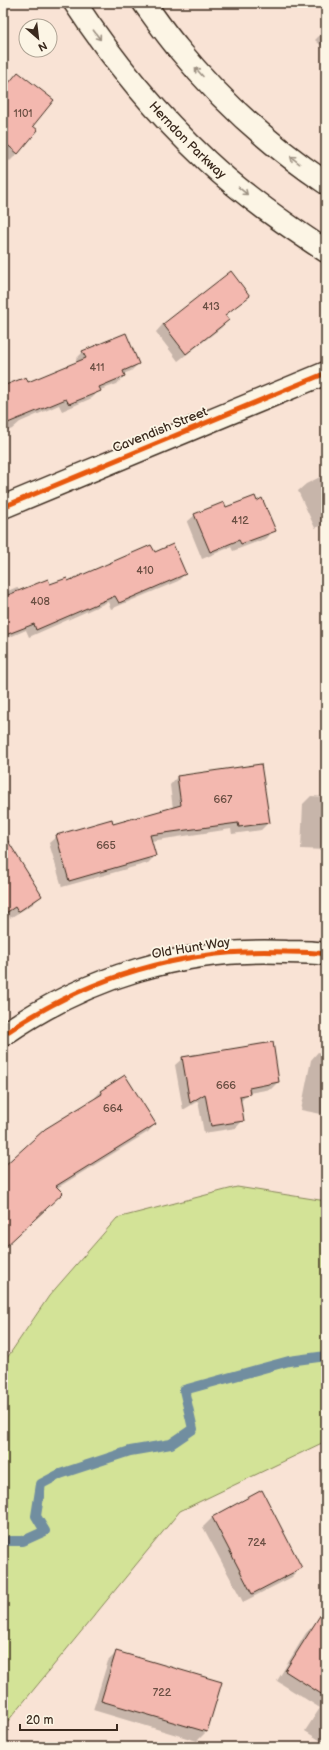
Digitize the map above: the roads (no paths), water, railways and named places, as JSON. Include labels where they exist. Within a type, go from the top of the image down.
[{"type":"street","name":"Herndon Parkway","points":[[75,3],[94,32],[130,79],[208,162],[254,201],[326,251]]},
{"type":"street","points":[[144,3],[177,48],[218,93],[260,133],[308,171],[326,183]]},
{"type":"street","name":"Cavendish Street","points":[[3,507],[326,373]]},
{"type":"street","name":"Old Hunt Way","points":[[3,1035],[30,1016],[84,988],[143,968],[203,955],[258,950],[326,954]]},
{"type":"waterway","points":[[3,1541],[23,1541],[45,1531],[36,1516],[41,1484],[60,1474],[130,1451],[171,1444],[193,1429],[184,1390],[289,1361],[326,1356]]}]
